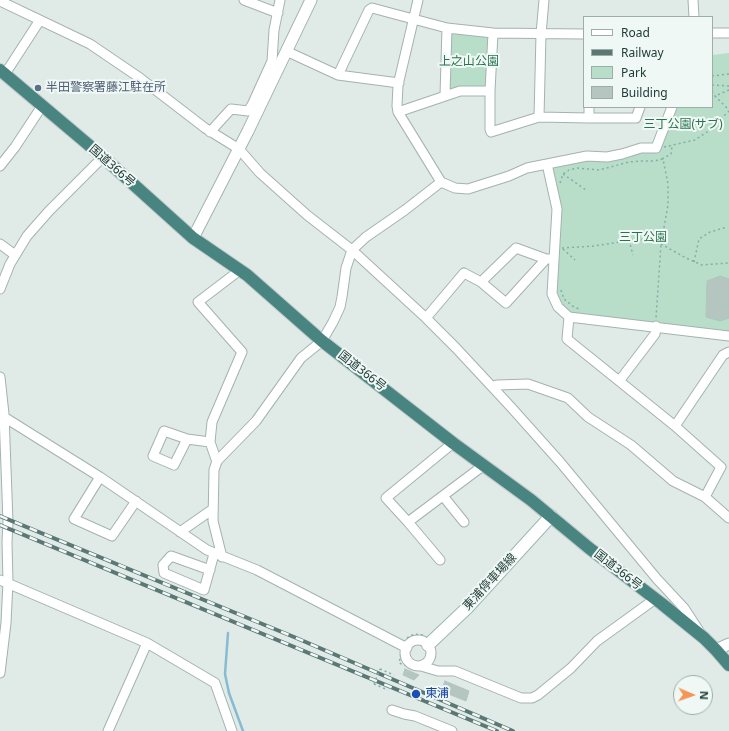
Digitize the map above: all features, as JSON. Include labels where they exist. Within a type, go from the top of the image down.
[{"type":"highway","name":"国道366号","points":[[2,72],[103,157],[193,238],[247,275],[322,341],[453,443],[551,516],[589,548],[655,598],[704,638],[729,665]]},
{"type":"main road","name":"東浦停車場線","points":[[428,645],[467,608],[551,516]]},
{"type":"street","points":[[244,0],[278,13]]},
{"type":"street","points":[[210,132],[231,109],[248,111],[252,105],[272,61],[274,30],[280,0]]},
{"type":"street","points":[[193,238],[239,149],[311,0]]},
{"type":"street","points":[[418,0],[399,82],[398,112],[441,182],[455,188],[468,189],[509,176],[527,168],[587,156],[607,157],[641,148],[656,148],[672,108]]},
{"type":"street","points":[[540,117],[541,34],[544,0]]},
{"type":"street","points":[[693,0],[694,16]]},
{"type":"street","points":[[0,1],[90,44],[140,78],[210,132],[239,149],[266,179],[307,215],[352,250],[426,318],[492,386],[560,462],[657,579],[684,608],[704,638]]},
{"type":"street","points":[[338,75],[369,10],[372,8],[447,28],[493,33],[583,34]]},
{"type":"street","points":[[2,72],[40,20]]},
{"type":"street","points":[[446,95],[447,28]]},
{"type":"street","points":[[493,33],[490,91],[491,132],[540,117],[636,118],[640,108]]},
{"type":"street","points":[[713,33],[729,33]]},
{"type":"street","points":[[286,51],[338,75],[399,82]]},
{"type":"street","points":[[398,112],[460,91],[490,91]]},
{"type":"street","points":[[0,166],[15,147],[42,106]]},
{"type":"street","points":[[589,108],[589,118]]},
{"type":"street","points":[[0,289],[15,255],[23,242],[49,211],[103,157]]},
{"type":"street","points":[[547,164],[557,209],[552,294],[558,307],[569,316],[729,336]]},
{"type":"street","points":[[210,570],[171,556],[163,564],[164,573],[204,590],[210,570],[218,555],[213,521],[214,470],[217,462],[256,421],[301,358],[322,341],[340,307],[346,268],[352,250],[366,237],[405,210],[441,182]]},
{"type":"street","points":[[0,244],[15,255]]},
{"type":"street","points":[[481,282],[516,248],[554,258]]},
{"type":"street","points":[[426,318],[464,273],[481,282],[506,302],[554,258]]},
{"type":"street","points":[[217,462],[210,442],[212,422],[242,352],[198,302],[240,270]]},
{"type":"street","points":[[569,316],[568,339],[675,426],[721,467],[705,497]]},
{"type":"street","points":[[620,380],[655,334],[656,326]]},
{"type":"street","points":[[675,426],[723,355],[729,352]]},
{"type":"street","points":[[0,378],[4,417],[2,445],[8,522],[4,581],[6,623],[0,673]]},
{"type":"street","points":[[492,386],[528,384],[568,398],[588,417],[631,445],[673,481],[705,497],[729,518]]},
{"type":"street","points":[[4,417],[100,476],[207,550],[257,570],[404,646]]},
{"type":"street","points":[[187,439],[210,442]]},
{"type":"street","points":[[440,560],[386,498],[453,443]]},
{"type":"street","points":[[408,522],[484,466]]},
{"type":"street","points":[[100,476],[74,519],[112,536],[136,501]]},
{"type":"street","points":[[443,496],[464,522]]},
{"type":"street","points":[[180,532],[213,509]]},
{"type":"street","points":[[4,581],[147,643],[215,683],[232,731]]},
{"type":"street","points":[[404,646],[407,659],[417,667],[438,671],[455,671],[521,698],[532,698],[538,695],[571,668],[597,641],[655,598]]},
{"type":"street","points":[[404,646],[418,640],[428,645],[430,650],[430,658],[428,662],[417,667]]},
{"type":"street","points":[[108,731],[147,643]]},
{"type":"street","points":[[716,650],[729,644]]},
{"type":"street","points":[[392,710],[415,716],[452,731]]},
{"type":"path","points":[[713,76],[729,74]]},
{"type":"path","points":[[713,85],[729,86]]},
{"type":"path","points":[[716,96],[729,90]]},
{"type":"path","points":[[656,148],[672,146],[695,140],[707,132],[729,110],[713,92]]},
{"type":"path","points":[[559,184],[563,174],[569,170],[577,168],[599,170],[628,162],[654,161],[671,154],[672,146]]},
{"type":"path","points":[[656,326],[661,244],[668,205],[668,184],[662,159]]},
{"type":"path","points":[[563,174],[586,190]]},
{"type":"path","points":[[694,262],[699,239],[710,232],[727,227]]},
{"type":"path","points":[[554,258],[562,248],[594,246],[639,239],[661,244],[702,265],[729,263]]},
{"type":"path","points":[[629,240],[633,255]]},
{"type":"path","points":[[562,248],[575,260]]},
{"type":"path","points":[[559,284],[564,299],[580,310]]},
{"type":"path","points":[[417,667],[399,662],[409,636],[414,634],[438,636]]},
{"type":"path","points":[[388,690],[374,684],[380,669],[394,675]]},
{"type":"green space","name":"上之山公園","points":[[452,32],[487,36],[489,38],[487,86],[484,88],[450,91],[449,34]]},
{"type":"green space","name":"三丁公園","points":[[729,53],[729,336],[569,317],[552,294],[557,209],[547,164],[656,148],[672,108],[713,108],[713,55]]},
{"type":"building","points":[[720,276],[729,279],[729,318],[720,321],[706,317],[707,281]]},
{"type":"building","name":"東浦","points":[[405,669],[419,675],[414,680],[403,675]]},
{"type":"building","points":[[445,681],[469,691],[466,701],[441,691]]},
{"type":"waterway","points":[[228,633],[225,674],[229,693],[243,731]]},
{"type":"railway","points":[[0,516],[294,637],[513,731]]},
{"type":"railway","points":[[0,525],[497,731]]},
{"type":"place","name":"半田警察署藤江駐在所","points":[[38,88]]},
{"type":"place","name":"東浦","points":[[416,694]]},
{"type":"park label","name":"三丁公園(サブ)","points":[[683,125]]}]
